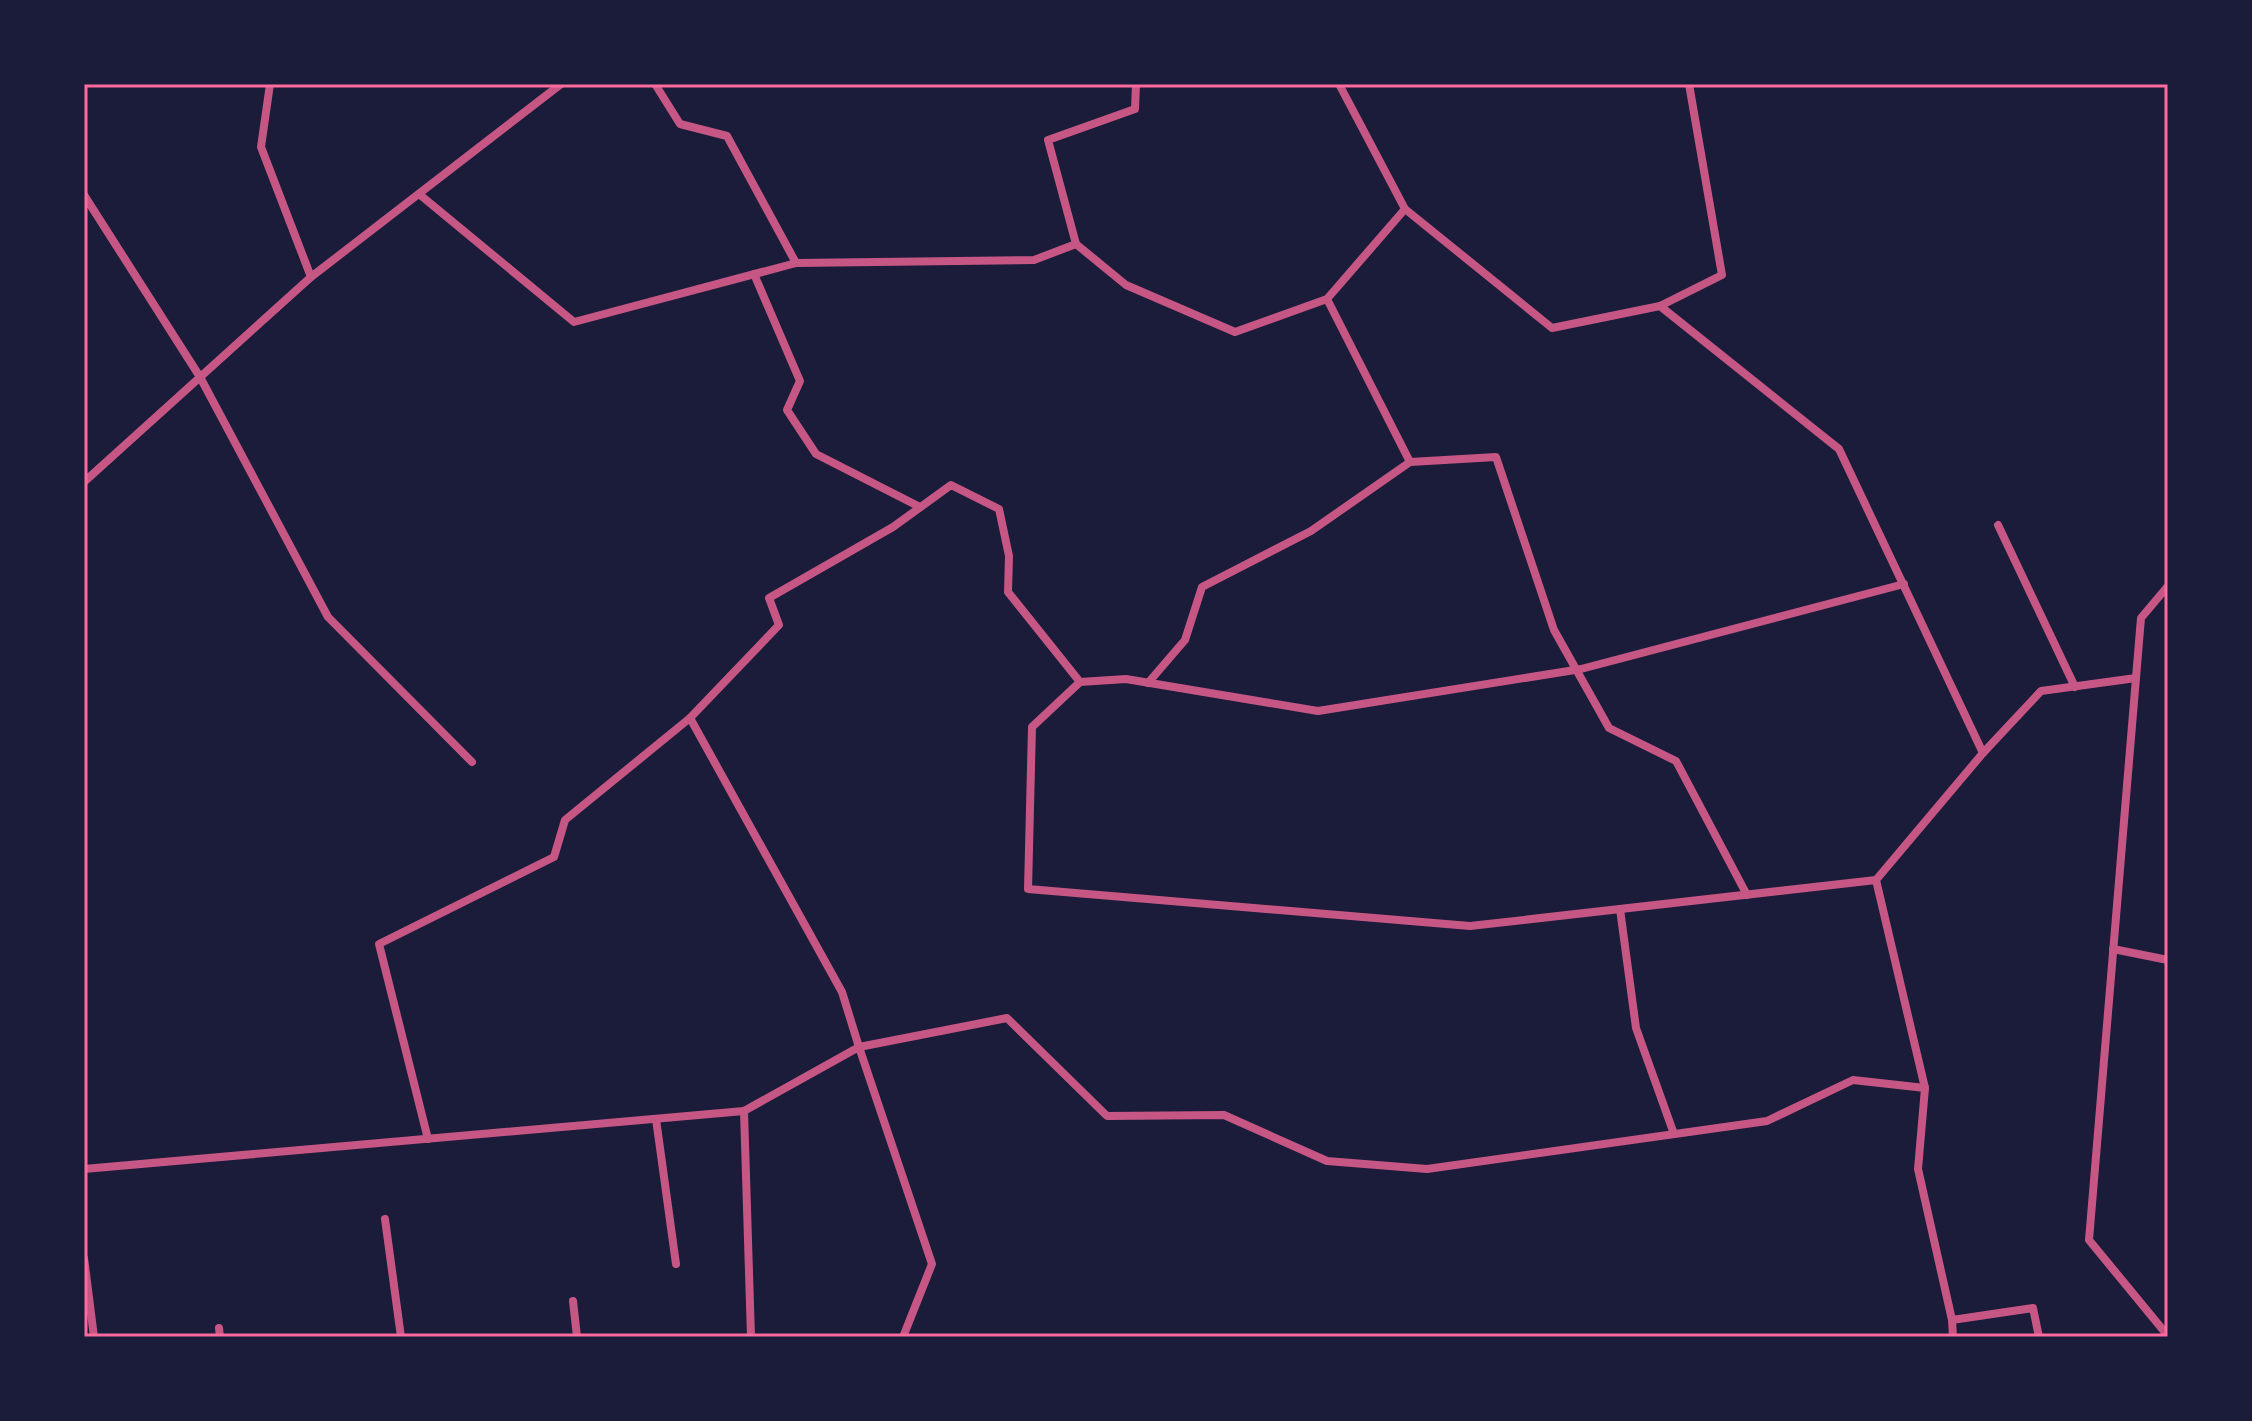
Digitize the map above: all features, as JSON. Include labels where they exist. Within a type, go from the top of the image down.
[{"type":"street","points":[[270,84],[261,147],[311,277]]},
{"type":"street","points":[[84,482],[311,277],[561,84]]},
{"type":"street","points":[[655,84],[680,124],[727,136],[796,263]]},
{"type":"street","points":[[1136,84],[1135,109],[1048,140],[1076,244],[1126,285],[1235,332],[1327,299],[1405,209]]},
{"type":"street","points":[[1339,84],[1405,209],[1552,328],[1660,306],[1722,275],[1689,84]]},
{"type":"street","points":[[419,194],[574,322],[796,263],[1034,260],[1076,244]]},
{"type":"street","points":[[84,195],[200,377],[328,617],[472,762]]},
{"type":"street","points":[[754,274],[800,381],[787,410],[816,454],[920,507]]},
{"type":"street","points":[[1327,299],[1410,462]]},
{"type":"street","points":[[1660,306],[1839,449],[1983,753]]},
{"type":"street","points":[[1148,683],[1185,640],[1202,587],[1311,531],[1410,462],[1496,457],[1554,630],[1609,728],[1676,761],[1747,895]]},
{"type":"street","points":[[428,1139],[379,944],[554,857],[565,820],[690,718],[779,625],[769,598],[951,485],[999,509],[1009,556],[1008,592],[1080,682]]},
{"type":"street","points":[[1998,525],[2075,687]]},
{"type":"street","points":[[1904,584],[1576,669],[1318,711],[1126,679],[1080,682],[1032,727],[1028,889],[1470,926],[1876,880],[1983,753],[2041,691],[2136,678]]},
{"type":"street","points":[[2168,586],[2141,618],[2089,1240],[2168,1336]]},
{"type":"street","points":[[690,718],[842,992],[932,1264],[903,1337]]},
{"type":"street","points":[[1876,880],[1925,1088],[1918,1169],[1952,1320],[1953,1337]]},
{"type":"street","points":[[1620,909],[1636,1028],[1674,1134]]},
{"type":"street","points":[[2113,949],[2168,960]]},
{"type":"street","points":[[84,1169],[744,1111],[859,1047],[1007,1018],[1107,1116],[1224,1115],[1327,1161],[1427,1169],[1767,1121],[1853,1080],[1925,1088]]},
{"type":"street","points":[[744,1111],[751,1337]]},
{"type":"street","points":[[656,1119],[676,1264]]},
{"type":"street","points":[[385,1219],[401,1337]]},
{"type":"street","points":[[84,1258],[94,1337]]},
{"type":"street","points":[[573,1301],[577,1337]]},
{"type":"street","points":[[1952,1320],[2033,1308],[2039,1337]]}]
